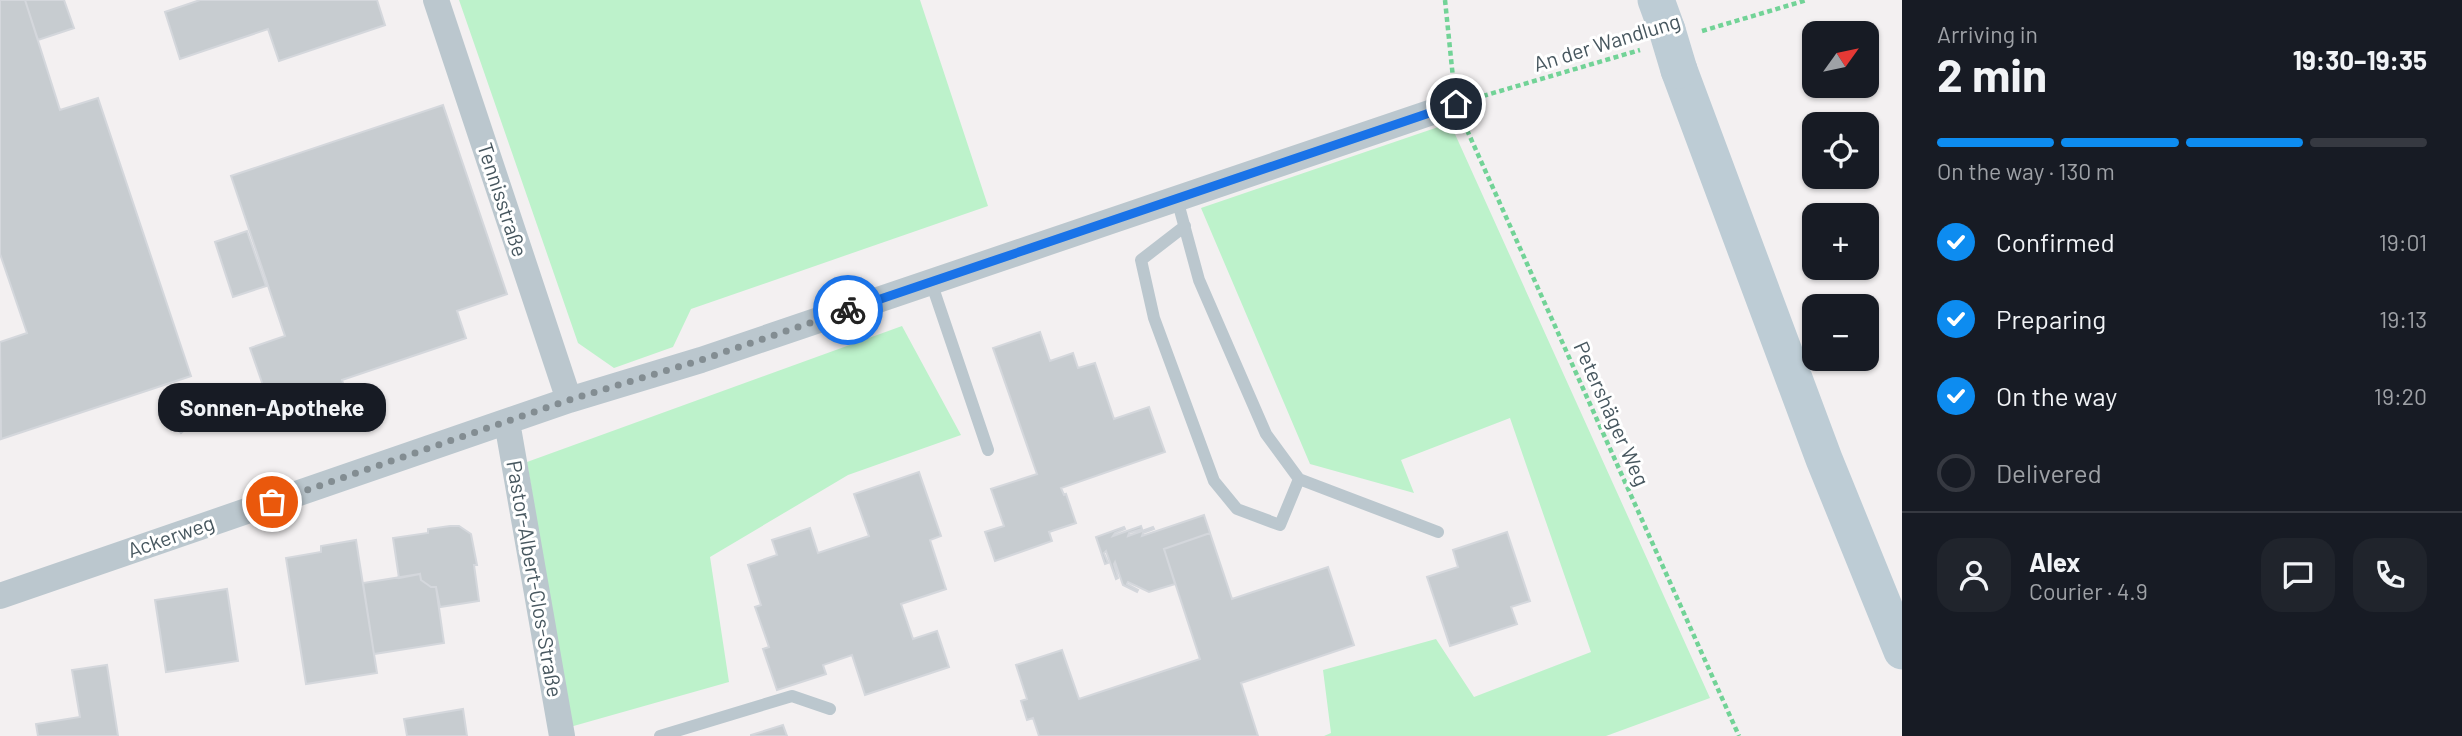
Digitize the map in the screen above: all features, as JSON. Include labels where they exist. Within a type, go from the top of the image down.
[{"type":"main road","points":[[1666,28],[1824,459],[1902,651]]},
{"type":"street","name":"Tennisstraße","points":[[436,0],[569,400]]},
{"type":"street","name":"Ackerweg","points":[[0,596],[569,400],[701,360],[1456,104]]},
{"type":"street","name":"Pastor-Albert-Clos-Straße","points":[[507,422],[562,736]]},
{"type":"lane","points":[[1177,199],[1199,280],[1266,434],[1299,479],[1438,532]]},
{"type":"lane","points":[[1185,226],[1141,260],[1154,318],[1214,481],[1237,509],[1280,525],[1299,479]]},
{"type":"lane","points":[[931,282],[988,450]]},
{"type":"lane","points":[[660,736],[792,696],[830,709]]},
{"type":"path","name":"Petershäger Weg","points":[[1445,0],[1456,104],[1739,736]]},
{"type":"path","name":"An der Wandlung","points":[[1456,104],[1666,28],[1807,0]]},
{"type":"green space","points":[[459,0],[920,0],[988,206],[691,309],[673,347],[614,368],[578,343]]},
{"type":"green space","points":[[1450,123],[1710,698],[1606,736],[1324,736],[1331,733],[1323,670],[1436,639],[1474,697],[1591,652],[1510,418],[1401,460],[1414,493],[1310,464],[1201,208]]},
{"type":"green space","points":[[902,326],[961,435],[848,475],[710,557],[729,682],[570,727],[527,462]]},
{"type":"building","points":[[0,0],[25,0],[60,110],[98,98],[191,376],[1,439],[0,342],[27,333],[0,254]]},
{"type":"building","points":[[25,0],[64,0],[74,28],[38,40]]},
{"type":"building","points":[[200,0],[377,0],[385,25],[279,61],[268,29],[180,59],[165,12]]},
{"type":"building","points":[[443,105],[507,294],[457,311],[466,338],[342,380],[346,393],[274,417],[250,348],[285,336],[231,176]]},
{"type":"building","points":[[247,231],[266,286],[233,297],[215,242]]},
{"type":"building","points":[[1040,332],[1050,361],[1073,353],[1078,368],[1095,363],[1114,419],[1149,407],[1165,452],[1061,488],[1064,495],[1066,494],[1076,523],[1049,532],[1052,541],[995,561],[985,532],[1004,526],[991,489],[1037,474],[993,348]]},
{"type":"building","points":[[193,406],[201,415],[181,433],[173,424]]},
{"type":"building","points":[[919,472],[941,536],[930,540],[946,589],[901,604],[913,639],[937,631],[949,667],[865,695],[852,655],[823,665],[826,674],[777,690],[763,649],[769,647],[755,607],[761,605],[748,565],[777,555],[772,540],[810,528],[818,553],[869,536],[854,494]]},
{"type":"building","points":[[1204,515],[1210,533],[1164,549],[1175,584],[1149,592],[1128,582],[1137,592],[1123,585],[1115,562],[1116,579],[1106,551],[1104,553],[1108,563],[1105,564],[1096,537],[1124,527],[1125,529],[1113,536],[1141,526],[1142,529],[1129,533],[1128,536],[1153,527],[1154,529],[1142,536]]},
{"type":"building","points":[[459,526],[471,534],[477,565],[474,565],[479,601],[440,607],[436,587],[431,587],[421,580],[420,574],[399,578],[393,538],[428,533],[428,529]]},
{"type":"building","points":[[1507,532],[1530,601],[1511,607],[1517,624],[1450,646],[1427,577],[1458,567],[1453,550]]},
{"type":"building","points":[[1210,533],[1232,599],[1328,567],[1354,645],[1241,683],[1258,736],[1039,736],[1033,718],[1027,720],[1021,701],[1027,699],[1016,665],[1062,650],[1079,699],[1200,659],[1164,549]]},
{"type":"building","points":[[356,540],[377,673],[306,684],[286,558],[321,552],[321,546]]},
{"type":"building","points":[[420,574],[421,580],[431,587],[436,587],[444,643],[374,654],[363,583]]},
{"type":"building","points":[[227,589],[238,661],[166,672],[155,600]]},
{"type":"building","points":[[107,665],[118,736],[38,736],[36,724],[80,717],[72,670]]},
{"type":"building","points":[[463,709],[467,736],[407,736],[404,719]]},
{"type":"building","points":[[783,725],[787,736],[751,736],[751,735]]},
{"type":"way so far","points":[[272,502],[569,400],[701,360],[848,310]]},
{"type":"place","name":"Sonnen-Apotheke","points":[[272,502]]},
{"type":"route","points":[[848,310],[1456,104]]}]
